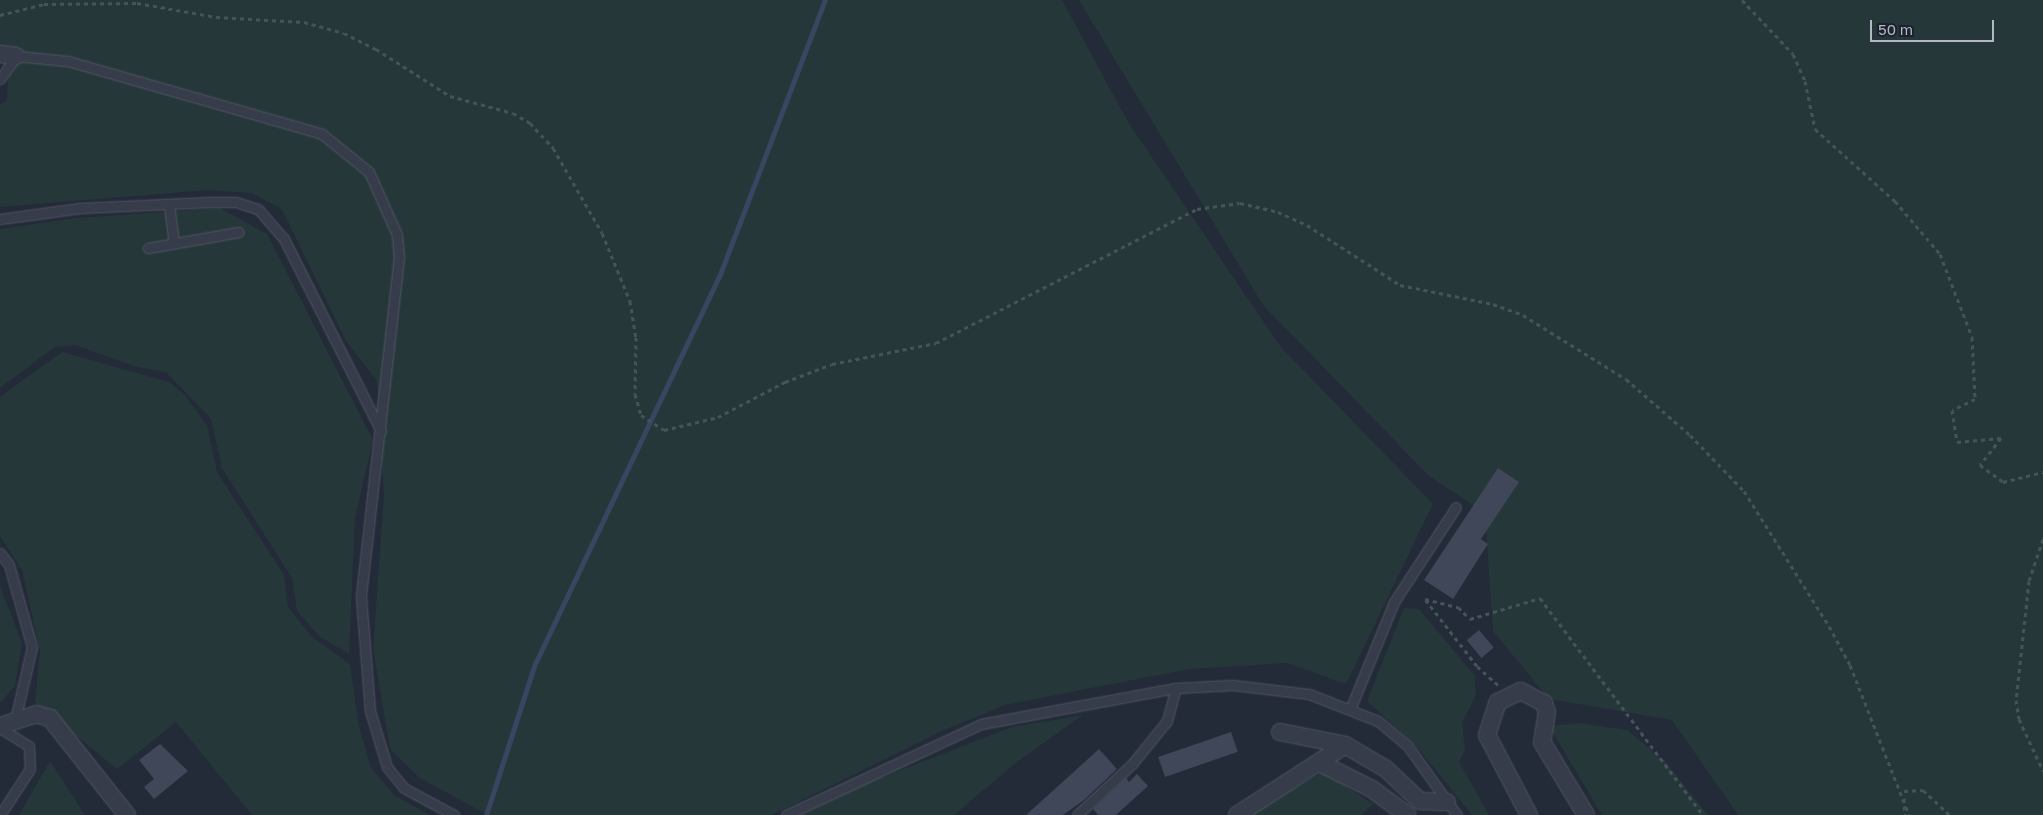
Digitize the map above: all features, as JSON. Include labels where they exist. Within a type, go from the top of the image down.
[{"type":"street","points":[[1529,815],[1487,735],[1494,708],[1510,695],[1521,691],[1544,703],[1547,712],[1542,742],[1586,815]]},
{"type":"street","points":[[5,725],[36,714],[50,718],[128,815]]},
{"type":"street","points":[[1280,732],[1345,745],[1386,769],[1420,801],[1447,802]]},
{"type":"street","points":[[1237,815],[1320,763],[1345,745]]},
{"type":"street","points":[[1320,763],[1372,789],[1407,815]]},
{"type":"lane","points":[[0,78],[8,55],[68,61],[289,122],[328,138],[360,162],[382,195],[399,257],[381,432],[361,597],[370,711],[387,768],[404,788],[454,815]]},
{"type":"lane","points":[[0,219],[80,208],[169,204],[236,202],[258,209],[273,222],[381,432]]},
{"type":"lane","points":[[169,204],[174,244]]},
{"type":"lane","points":[[148,248],[240,232]]},
{"type":"lane","points":[[1351,707],[1394,602],[1456,507]]},
{"type":"lane","points":[[0,553],[12,573],[32,648],[5,725],[29,746],[30,769],[0,815]]},
{"type":"lane","points":[[1077,815],[1132,764],[1167,721],[1175,705],[1176,688]]},
{"type":"lane","points":[[786,815],[981,724],[1176,688],[1284,689],[1351,707],[1378,721],[1407,745],[1457,815]]},
{"type":"path","points":[[1742,0],[1793,54],[1805,81],[1815,129],[1896,201],[1940,254],[1972,337],[1975,399],[1952,410],[1957,442],[2001,438],[1980,465],[2003,482],[2043,472]]},
{"type":"path","points":[[0,15],[44,4],[137,3],[216,17],[304,22],[344,33],[376,49],[450,96],[513,113],[530,123],[553,148],[602,233],[630,301],[636,337],[635,394],[641,415],[664,430],[718,417],[785,382],[832,364],[936,343],[988,321],[1197,209],[1240,203],[1278,212],[1307,225],[1400,286],[1493,304],[1523,314],[1626,379],[1690,435],[1744,491],[1829,626],[1904,791],[1909,815]]},
{"type":"path","points":[[2043,539],[2029,581],[2016,700],[2019,719],[2043,772]]},
{"type":"path","points":[[1510,695],[1477,666],[1425,599],[1458,607],[1470,619],[1540,598],[1702,815]]},
{"type":"path","points":[[1904,791],[1923,790],[1950,815]]},
{"type":"path","points":[[1904,791],[1904,815]]},
{"type":"shaded area","points":[[0,0],[1062,0],[1128,122],[1280,346],[1433,504],[1346,684],[1287,663],[1189,669],[1005,705],[942,731],[772,815],[488,815],[420,778],[390,749],[373,649],[384,496],[377,381],[346,341],[282,209],[251,193],[208,190],[0,207],[0,104],[7,101],[10,48],[0,48]]},
{"type":"shaded area","points":[[1079,0],[2043,0],[2043,815],[1738,815],[1672,720],[1549,699],[1493,631],[1485,513],[1429,476],[1263,305]]},
{"type":"shaded area","points":[[220,208],[267,234],[373,440],[355,518],[349,654],[320,637],[297,611],[292,578],[222,468],[211,419],[166,372],[137,367],[75,345],[55,347],[0,388],[0,229],[76,218]]},
{"type":"shaded area","points":[[62,352],[169,382],[183,393],[207,425],[217,472],[284,575],[288,607],[312,637],[350,664],[359,727],[371,768],[395,796],[430,815],[252,815],[176,722],[117,769],[35,702],[40,651],[22,570],[0,536],[0,397]]},
{"type":"shaded area","points":[[0,586],[22,643],[15,686],[0,703]]},
{"type":"shaded area","points":[[1404,608],[1419,609],[1475,676],[1476,695],[1462,723],[1465,750],[1459,762],[1489,815],[1472,815],[1417,747],[1367,701]]},
{"type":"shaded area","points":[[1083,715],[1017,762],[954,815],[801,815],[865,784],[1012,727]]},
{"type":"shaded area","points":[[1579,723],[1627,730],[1665,761],[1708,815],[1602,815],[1549,726]]},
{"type":"shaded area","points":[[50,761],[85,815],[19,815]]},
{"type":"shaded area","points":[[1324,772],[1373,804],[1361,815],[1246,815]]},
{"type":"building","points":[[1498,468],[1519,482],[1481,539],[1488,544],[1453,599],[1424,580]]},
{"type":"building","points":[[1479,630],[1494,648],[1482,658],[1467,640]]},
{"type":"building","points":[[1231,732],[1238,752],[1165,777],[1158,757]]},
{"type":"building","points":[[160,744],[188,771],[154,799],[144,787],[154,779],[139,760]]},
{"type":"building","points":[[1099,749],[1117,769],[1084,800],[1063,815],[1026,815]]},
{"type":"building","points":[[1137,774],[1148,786],[1116,815],[1098,815],[1093,809],[1126,778],[1129,782]]},
{"type":"waterway","points":[[486,815],[534,666],[719,277],[825,0]]}]
